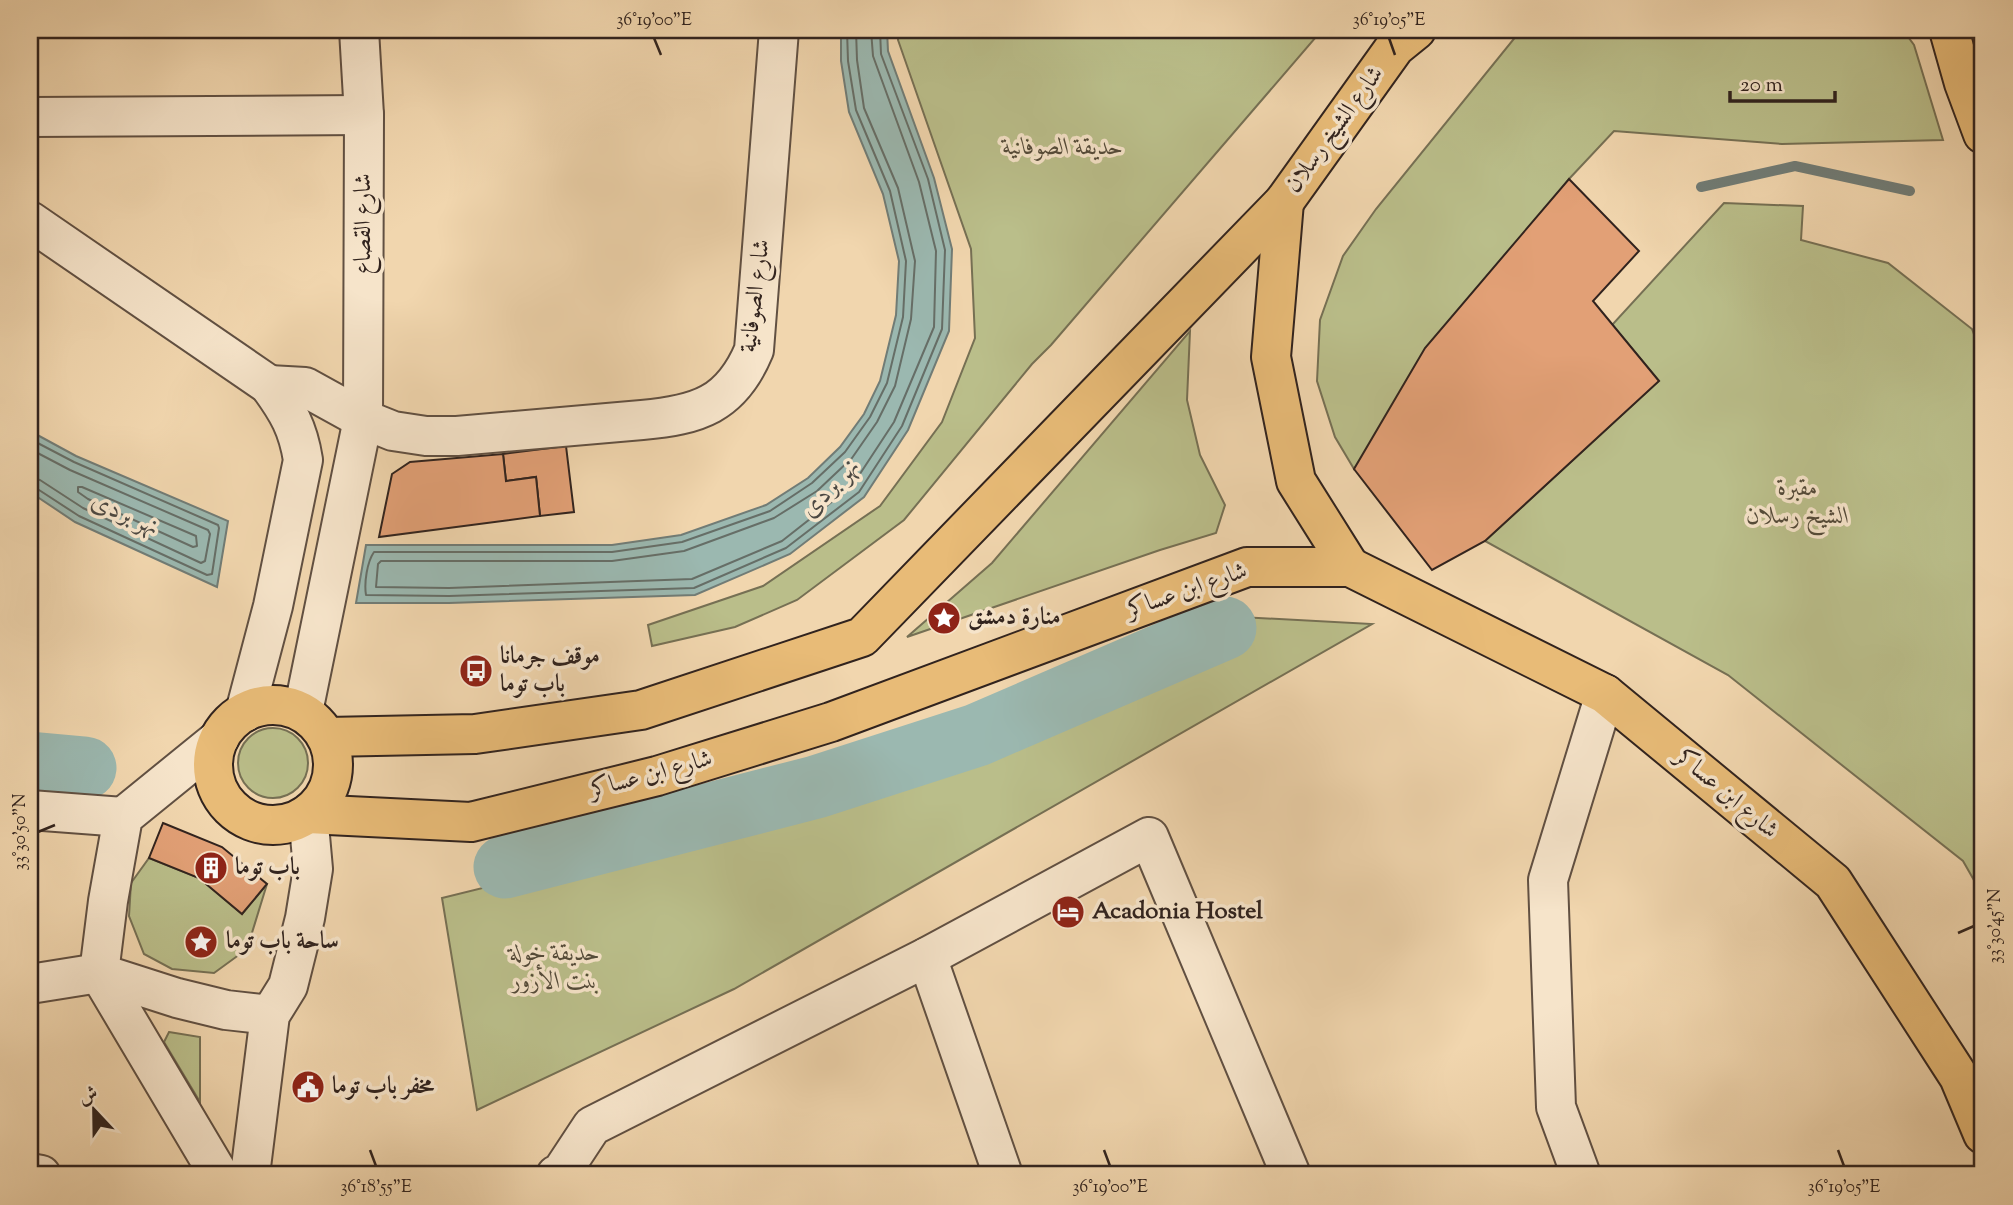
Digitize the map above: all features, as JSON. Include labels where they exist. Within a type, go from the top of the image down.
[{"type":"main road","points":[[1932,30],[1964,83]]},
{"type":"main road","points":[[1950,30],[1964,83],[1983,134]]},
{"type":"main road","name":"شارع الشيخ رسلان","points":[[315,725],[475,734],[641,710],[862,636],[1284,202],[1398,35]]},
{"type":"main road","points":[[1284,202],[1271,357],[1296,481],[1350,568]]},
{"type":"main road","name":"شارع ابن عساكر","points":[[308,814],[471,822],[657,776],[831,722],[1247,567],[1350,568],[1605,694],[1833,882],[1971,1074],[1983,1134]]},
{"type":"main road","points":[[273,705],[289,707],[315,725],[333,753],[334,771],[330,787],[321,802],[308,814],[290,823],[271,826],[251,821],[234,811],[221,796],[214,777],[213,757],[232,725],[258,706],[273,705]]},
{"type":"street","name":"شارع القصاع","points":[[315,725],[363,419],[364,115],[359,30]]},
{"type":"street","name":"شارع الصوفانية","points":[[269,384],[305,387],[363,419],[393,431],[425,436],[457,436],[642,421],[671,418],[702,410],[734,386],[754,349],[779,30]]},
{"type":"street","points":[[30,117],[364,115]]},
{"type":"street","points":[[30,221],[269,384],[289,413],[300,437],[303,460],[273,606],[232,725],[122,817],[99,973],[219,1175]]},
{"type":"street","points":[[1581,1175],[1556,1107],[1548,880],[1605,694]]},
{"type":"street","points":[[30,810],[122,817]]},
{"type":"street","points":[[250,1175],[270,1015],[288,986],[306,918],[313,869],[308,814]]},
{"type":"street","points":[[559,1174],[592,1126],[928,957],[1149,837],[1291,1175]]},
{"type":"street","points":[[928,957],[1003,1175]]},
{"type":"street","points":[[30,984],[99,973],[200,1004],[270,1015]]},
{"type":"street","points":[[30,1173],[41,1175]]},
{"type":"green space","name":"حديقة الصوفانية","points":[[899,30],[1322,30],[1032,364],[904,520],[797,600],[735,627],[652,646],[648,625],[763,586],[880,506],[942,422],[975,338],[971,249],[898,40]]},
{"type":"green space","points":[[1521,30],[1903,30],[1914,45],[1943,140],[1782,144],[1614,131],[1569,179],[1354,469],[1335,437],[1317,381],[1320,320],[1343,256],[1376,209]]},
{"type":"green space","name":"مقبرة الشيخ رسلان","points":[[1724,203],[1803,206],[1801,240],[1888,263],[1972,329],[1983,358],[1983,896],[1963,861],[1728,675],[1485,541],[1659,381],[1612,325]]},
{"type":"green space","points":[[1190,331],[1187,400],[1200,455],[1225,505],[1216,533],[907,637],[992,563]]},
{"type":"green space","name":"حديقة خولة بنت الأزور","points":[[1222,616],[1372,624],[734,989],[477,1110],[442,898],[793,812],[953,759]]},
{"type":"green space","points":[[273,728],[298,738],[308,763],[298,788],[273,798],[248,788],[238,763],[248,738]]},
{"type":"green space","points":[[149,858],[199,878],[242,914],[267,884],[247,949],[214,973],[172,969],[144,954],[129,916],[131,883]]},
{"type":"green space","points":[[169,1032],[200,1037],[200,1102],[164,1042]]},
{"type":"water","name":"نهر بردى","points":[[841,30],[887,30],[888,51],[934,178],[952,249],[949,331],[908,430],[864,497],[790,554],[695,595],[449,603],[356,603],[366,545],[612,545],[681,535],[766,505],[808,478],[840,447],[864,414],[880,381],[896,315],[899,261],[883,194],[849,112],[841,61]]},
{"type":"water","name":"نهر بردى","points":[[30,431],[76,456],[228,521],[217,587],[75,522],[30,492]]},
{"type":"building","points":[[1569,179],[1639,251],[1593,301],[1659,381],[1485,541],[1432,570],[1354,469],[1425,348]]},
{"type":"building","points":[[566,446],[574,512],[540,516],[536,477],[506,481],[503,454]]},
{"type":"building","points":[[503,454],[506,481],[536,477],[540,516],[379,537],[392,474],[410,462]]},
{"type":"building","name":"باب توما","points":[[163,823],[222,847],[267,884],[242,914],[199,878],[149,858]]},
{"type":"waterway","points":[[1701,187],[1795,166],[1910,191]]},
{"type":"waterway","points":[[505,867],[816,787],[977,735],[1225,628]]},
{"type":"waterway","points":[[30,763],[85,768]]},
{"type":"place","name":"منارة دمشق","points":[[944,618]]},
{"type":"place","name":"موقف جرمانا باب توما","points":[[476,671]]},
{"type":"place","name":"باب توما","points":[[211,868]]},
{"type":"place","name":"Acadonia Hostel","points":[[1068,912]]},
{"type":"place","name":"ساحة باب توما","points":[[201,942]]},
{"type":"place","name":"مخفر باب توما","points":[[308,1087]]}]
